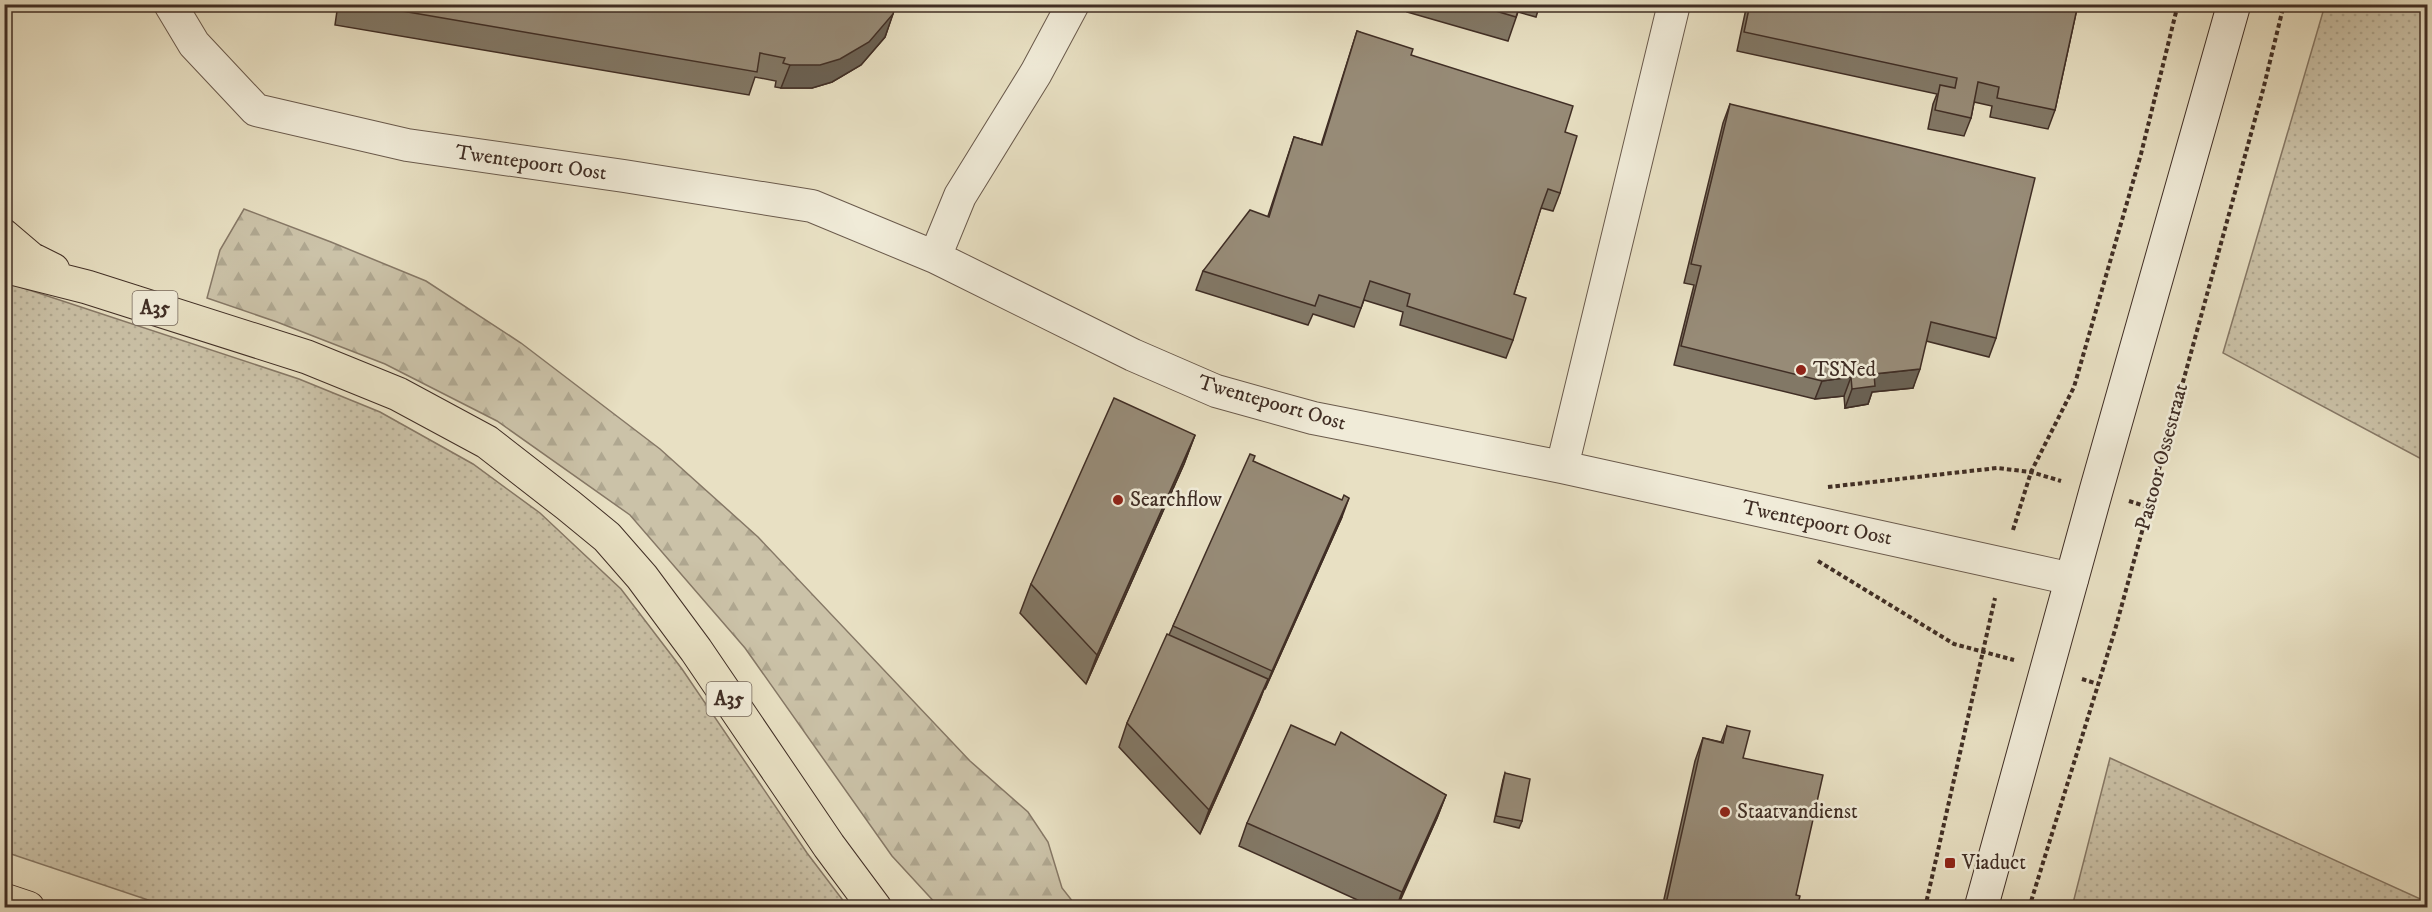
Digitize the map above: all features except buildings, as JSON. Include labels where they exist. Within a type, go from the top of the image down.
[{"type":"highway","name":"A35","points":[[4,236],[31,259],[87,286]]},
{"type":"highway","name":"A35","points":[[4,266],[87,286],[307,357],[398,394],[487,442],[606,537],[642,577],[696,650],[829,846],[875,908]]},
{"type":"highway","points":[[4,900],[28,908]]},
{"type":"main road","points":[[1981,908],[2234,4]]},
{"type":"street","name":"Twentepoort Oost","points":[[170,4],[194,44],[256,110],[407,145],[812,206],[934,257],[1133,355],[1216,391],[1313,418],[1562,467],[2072,579]]},
{"type":"street","points":[[934,257],[960,196],[1036,73],[1073,4]]},
{"type":"street","points":[[1562,467],[1674,4]]},
{"type":"path","points":[[1818,488],[1996,468],[2031,472],[2074,387],[2141,154],[2178,4]]},
{"type":"path","name":"Pastoor Ossestraat","points":[[2030,908],[2115,630],[2263,90],[2284,4]]},
{"type":"path","points":[[1816,560],[1954,644],[1982,651],[1925,908]]},
{"type":"green space","points":[[2325,5],[2427,5],[2427,462],[2223,353]]},
{"type":"green space","points":[[244,209],[426,281],[521,343],[660,449],[758,537],[970,761],[1028,812],[1048,842],[1062,888],[1077,907],[939,907],[892,856],[745,648],[630,515],[497,421],[385,364],[277,322],[207,298],[220,250]]},
{"type":"green space","points":[[5,282],[299,379],[380,412],[473,464],[540,513],[621,589],[682,669],[807,853],[848,907],[169,907],[5,852]]},
{"type":"green space","points":[[2110,758],[2427,902],[2427,907],[2072,907]]},
{"type":"place","name":"TSNed","points":[[1801,370]]},
{"type":"place","name":"Searchflow","points":[[1118,500]]},
{"type":"place","name":"Staatvandienst","points":[[1725,812]]},
{"type":"place","name":"Viaduct","points":[[1950,863]]}]
